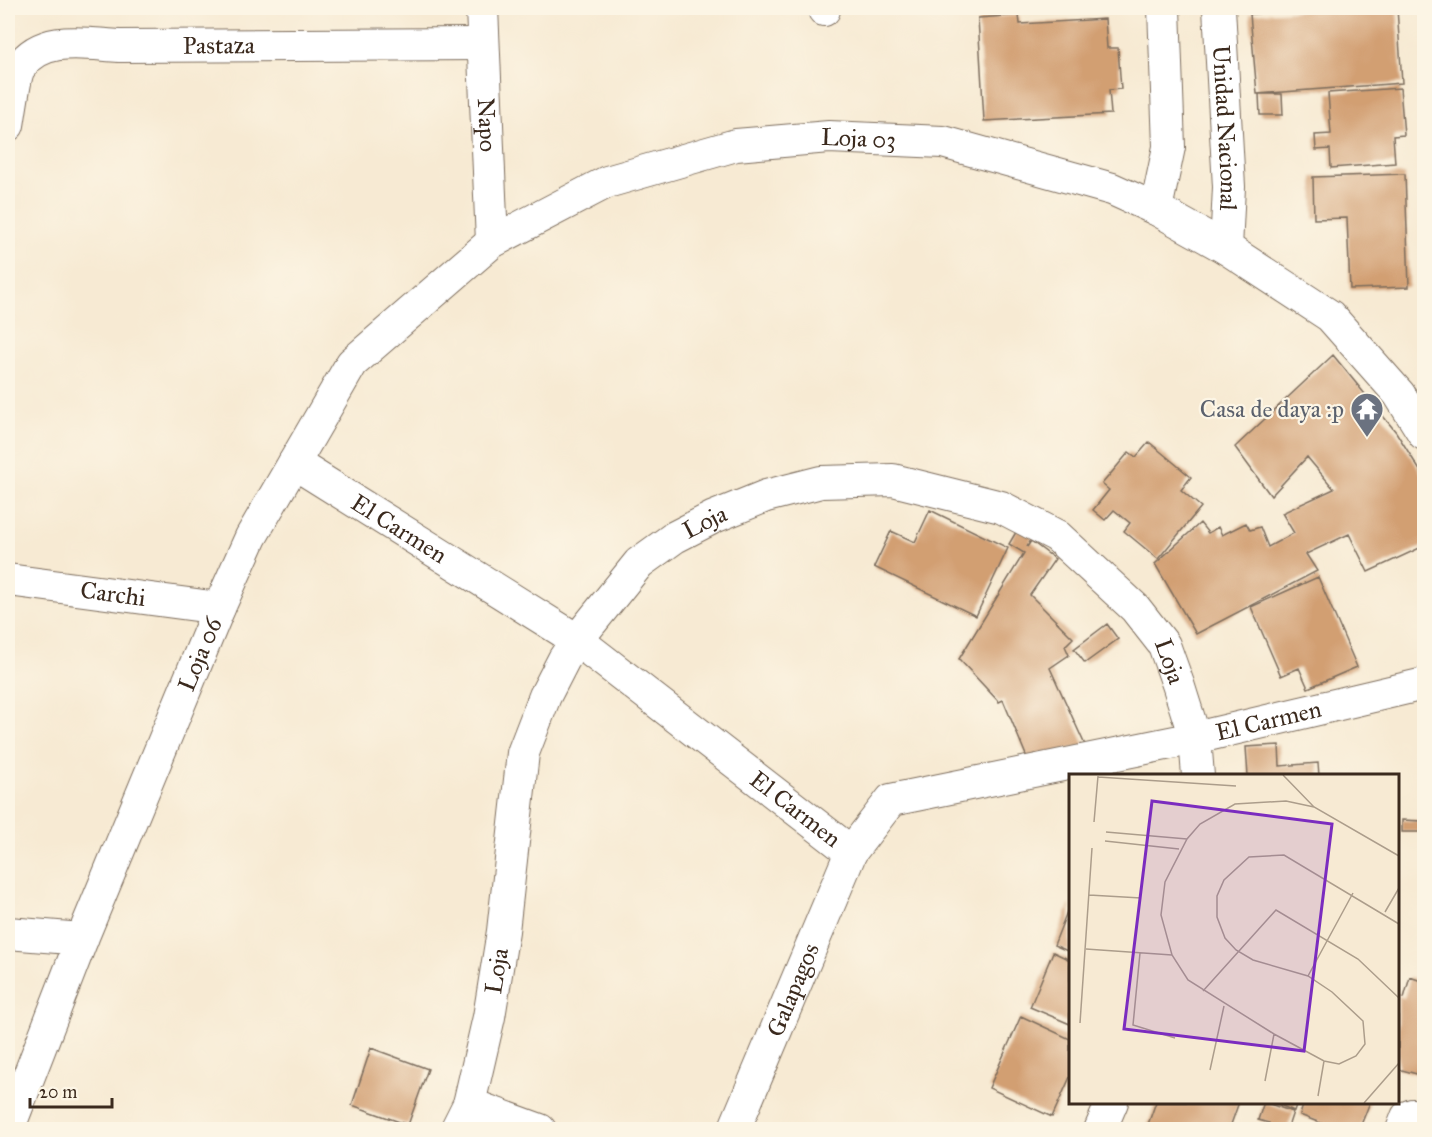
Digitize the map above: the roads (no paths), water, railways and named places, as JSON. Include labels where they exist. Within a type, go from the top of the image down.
[{"type":"street","name":"Napo","points":[[482,8],[492,242]]},
{"type":"street","points":[[1156,209],[1169,147],[1164,8]]},
{"type":"street","name":"Unidad Nacional","points":[[1219,8],[1229,187],[1226,248]]},
{"type":"street","name":"Pastaza","points":[[8,125],[19,68],[32,55],[47,46],[65,42],[119,46],[483,44]]},
{"type":"street","name":"Loja 03","points":[[492,242],[607,182],[736,145],[829,137],[943,142],[1112,189],[1156,209],[1226,248]]},
{"type":"street","name":"Loja 06","points":[[8,1130],[82,939],[219,608],[251,537],[352,363],[492,242]]},
{"type":"street","points":[[1226,248],[1330,316],[1399,394],[1425,434]]},
{"type":"street","name":"El Carmen","points":[[294,463],[577,640],[851,852],[891,800],[1194,738],[1425,684]]},
{"type":"street","name":"Loja","points":[[463,1117],[489,1017],[501,942],[523,753],[545,696],[564,659],[577,640],[639,563],[675,537],[714,517],[766,496],[821,482],[893,480],[1001,507],[1057,536],[1135,608],[1164,645],[1194,738],[1198,774]]},
{"type":"street","name":"Carchi","points":[[8,580],[219,608]]},
{"type":"street","name":"Galapagos","points":[[734,1130],[851,852]]},
{"type":"street","points":[[8,933],[82,939]]},
{"type":"street","points":[[1100,1130],[1111,1104]]},
{"type":"street","points":[[1402,1130],[1407,1117],[1425,1116]]},
{"type":"street","points":[[463,1117],[540,1130]]},
{"type":"place","name":"Casa de daya :p","points":[[1367,438]]}]
